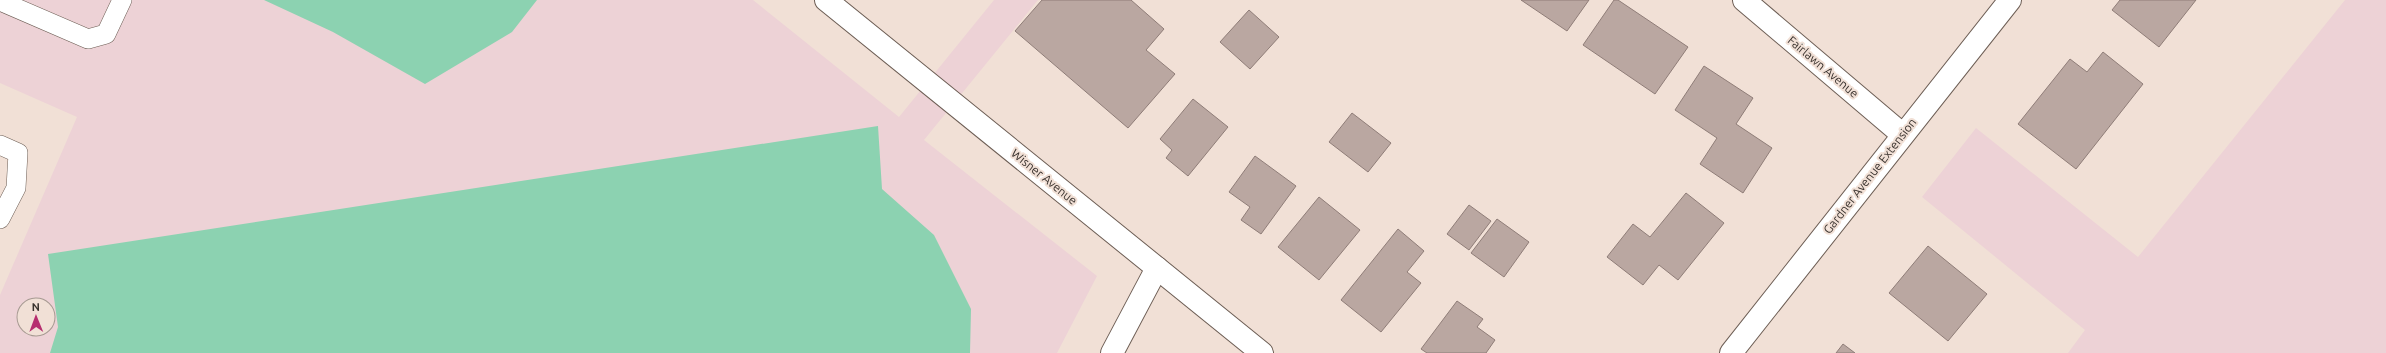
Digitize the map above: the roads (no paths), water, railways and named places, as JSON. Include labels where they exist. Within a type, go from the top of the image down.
[{"type":"street","name":"Wisner Avenue","points":[[826,0],[1262,353]]},
{"type":"street","name":"Fairlawn Avenue","points":[[1744,0],[1903,134]]},
{"type":"street","name":"Gardner Avenue Extension","points":[[1731,353],[2010,0]]},
{"type":"street","points":[[1112,353],[1157,268]]},
{"type":"lane","points":[[0,1],[88,39],[106,34],[122,0]]},
{"type":"lane","points":[[0,145],[18,153],[16,188],[0,219]]}]
